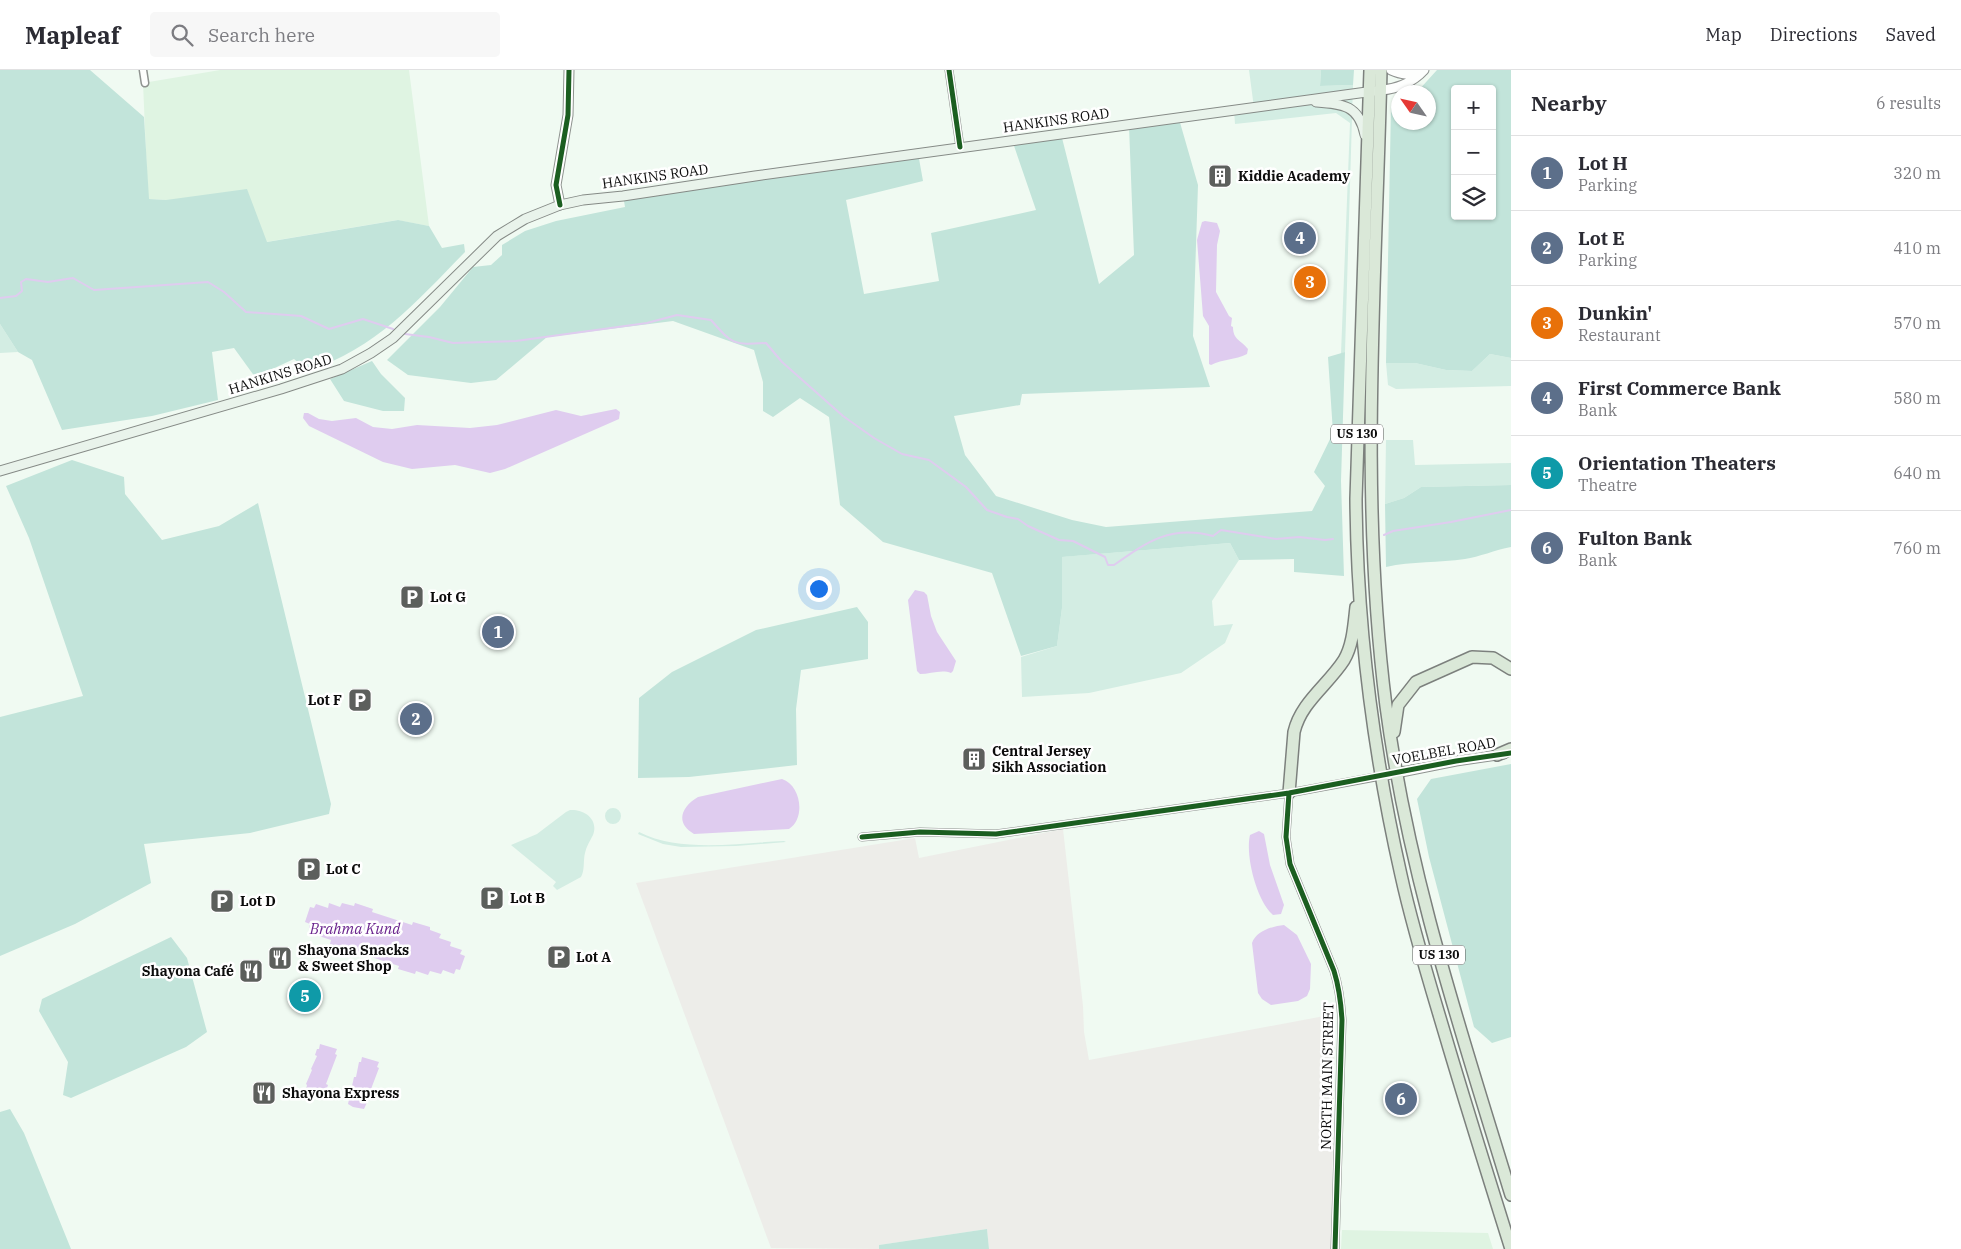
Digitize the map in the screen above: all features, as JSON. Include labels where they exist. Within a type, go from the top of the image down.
[{"type":"highway","name":"US 130","points":[[1370,70],[1375,91],[1370,498],[1378,628],[1392,744],[1396,773],[1428,918],[1511,1195]]},
{"type":"highway","name":"US 130","points":[[1381,70],[1375,91],[1366,143],[1357,442],[1356,539],[1367,676],[1381,776],[1401,876],[1418,942],[1511,1249]]},
{"type":"highway","points":[[1288,793],[1296,722],[1303,709],[1330,678],[1347,653],[1355,617],[1359,576]]},
{"type":"highway","points":[[1392,744],[1398,705],[1416,682],[1472,657],[1493,658],[1511,669]]},
{"type":"highway","points":[[1497,755],[1511,748]]},
{"type":"main road","name":"HANKINS ROAD","points":[[0,471],[298,384],[342,369],[366,357],[393,338],[496,236],[525,220],[560,205],[583,200],[1375,91]]},
{"type":"main road","points":[[1298,101],[1347,106],[1354,111],[1362,122],[1366,143]]},
{"type":"street","points":[[143,70],[145,83]]},
{"type":"street","points":[[560,205],[556,185],[568,115],[569,70]]},
{"type":"street","points":[[949,70],[960,148]]},
{"type":"street","points":[[1391,70],[1409,75],[1423,71]]},
{"type":"street","points":[[1375,91],[1402,85],[1414,80],[1423,71]]},
{"type":"street","name":"VOELBEL ROAD","points":[[1381,776],[1511,753]]},
{"type":"street","points":[[862,838],[920,832],[996,834],[1288,793],[1381,776]]},
{"type":"street","name":"NORTH MAIN STREET","points":[[1288,793],[1286,837],[1290,864],[1334,971],[1339,986],[1341,1003],[1335,1249]]},
{"type":"shaded area","points":[[0,70],[90,70],[144,117],[149,199],[166,200],[247,189],[267,242],[398,220],[429,226],[442,248],[464,244],[465,252],[394,322],[355,349],[333,361],[308,371],[294,359],[255,377],[234,348],[212,352],[218,400],[152,416],[62,430],[32,360],[18,352],[0,324]]},
{"type":"shaded area","points":[[1321,70],[1354,70],[1353,85],[1320,86]]},
{"type":"shaded area","points":[[1437,70],[1511,70],[1511,358],[1490,354],[1472,371],[1446,370],[1415,363],[1386,363],[1391,106],[1391,130],[1436,130],[1436,85],[1423,85]]},
{"type":"shaded area","points":[[1179,119],[1198,185],[1193,336],[1210,387],[1022,394],[1020,405],[954,416],[965,455],[996,496],[1072,520],[1106,527],[1312,511],[1325,486],[1314,472],[1333,433],[1328,357],[1345,352],[1341,481],[1344,576],[1294,572],[1294,559],[1239,560],[1230,543],[1062,557],[1062,608],[1057,646],[1021,656],[992,573],[883,542],[840,505],[829,417],[800,398],[773,417],[763,411],[763,382],[754,350],[673,321],[547,337],[496,380],[471,383],[408,375],[387,360],[440,307],[473,267],[491,265],[502,255],[502,245],[525,231],[556,221],[625,207],[623,195],[918,153],[923,181],[846,200],[864,294],[939,281],[931,233],[1036,210],[1012,140],[1061,134],[1099,284],[1134,255],[1129,126]]},
{"type":"shaded area","points":[[372,361],[381,374],[405,398],[404,411],[383,411],[344,401],[330,379]]},
{"type":"shaded area","points":[[72,460],[124,477],[125,494],[162,540],[219,526],[258,503],[331,804],[329,814],[250,833],[144,844],[151,883],[75,924],[0,956],[0,717],[83,696],[29,538],[6,486]]},
{"type":"shaded area","points":[[1511,485],[1511,547],[1465,559],[1386,567],[1385,504],[1404,498],[1421,487]]},
{"type":"shaded area","points":[[857,607],[868,622],[868,659],[801,670],[796,709],[797,765],[689,777],[638,778],[639,698],[672,672],[756,630]]},
{"type":"shaded area","points":[[1511,764],[1511,1037],[1492,1043],[1474,1027],[1429,857],[1417,799],[1431,779]]},
{"type":"shaded area","points":[[1063,829],[1083,1006],[1084,1032],[1089,1060],[1335,1014],[1331,1249],[989,1249],[987,1229],[879,1245],[879,1249],[771,1248],[636,883],[915,838],[919,858]]},
{"type":"shaded area","points":[[171,937],[187,958],[207,1032],[186,1047],[71,1098],[63,1095],[68,1062],[39,1011],[42,999]]},
{"type":"shaded area","points":[[10,1109],[24,1133],[71,1249],[0,1249],[0,1112]]},
{"type":"shaded area","points":[[987,1229],[989,1249],[879,1249],[879,1245]]},
{"type":"green space","points":[[220,70],[409,70],[429,226],[397,220],[266,242],[166,200],[148,199],[143,83]]},
{"type":"green space","points":[[1249,70],[1321,70],[1320,86],[1353,85],[1345,352],[1341,354],[1350,123],[1336,113],[1235,124],[1234,110],[1254,108]]},
{"type":"green space","points":[[0,324],[18,352],[0,353]]},
{"type":"green space","points":[[1490,354],[1511,358],[1511,386],[1396,389],[1388,385],[1386,363],[1415,363],[1446,370],[1472,371]]},
{"type":"green space","points":[[1386,440],[1413,440],[1415,465],[1511,463],[1511,485],[1421,487],[1404,498],[1385,504]]},
{"type":"green space","points":[[1230,543],[1239,560],[1212,601],[1214,626],[1233,624],[1225,643],[1181,673],[1089,693],[1022,697],[1021,657],[1057,646],[1062,608],[1061,557]]},
{"type":"green space","points":[[613,808],[621,816],[613,824],[605,816]]},
{"type":"green space","points":[[570,810],[580,811],[589,816],[594,824],[594,829],[584,856],[581,877],[557,890],[553,886],[556,882],[511,845],[537,834]]},
{"type":"green space","points":[[639,832],[673,843],[691,845],[786,842],[736,846],[681,847],[663,844],[638,834]]},
{"type":"green space","points":[[1342,1230],[1488,1233],[1493,1249],[1341,1249]]},
{"type":"water","points":[[1202,222],[1217,223],[1220,231],[1217,245],[1216,292],[1229,316],[1232,318],[1231,326],[1233,327],[1234,335],[1248,349],[1247,354],[1211,365],[1209,364],[1209,326],[1203,316],[1197,240]]},
{"type":"water","points":[[616,409],[620,412],[619,419],[505,469],[490,473],[455,465],[412,469],[383,462],[309,426],[303,418],[304,413],[308,413],[319,419],[332,421],[356,418],[373,427],[392,429],[417,425],[470,428],[497,425],[556,410],[581,416]]},
{"type":"water","points":[[915,590],[924,592],[927,595],[931,616],[937,632],[956,661],[951,673],[920,674],[917,671],[908,600]]},
{"type":"water","points":[[782,779],[794,788],[799,802],[798,817],[789,829],[694,834],[684,825],[682,815],[684,810],[698,797]]},
{"type":"water","points":[[1259,831],[1264,834],[1270,865],[1284,905],[1281,914],[1273,915],[1267,908],[1257,889],[1254,878],[1249,844],[1250,835]]},
{"type":"water","name":"Brahma Kund","points":[[329,903],[340,907],[342,903],[354,906],[355,903],[373,909],[372,912],[412,925],[413,922],[430,927],[430,930],[441,934],[439,938],[451,942],[450,946],[462,950],[460,954],[465,956],[460,970],[456,969],[454,974],[443,970],[441,974],[430,971],[428,975],[416,971],[415,974],[398,969],[399,966],[359,953],[357,956],[340,951],[341,947],[330,944],[331,940],[319,936],[320,931],[309,928],[310,924],[305,922],[310,907],[314,908],[316,904],[328,908]]},
{"type":"water","points":[[1284,925],[1297,935],[1311,964],[1310,989],[1307,996],[1298,1001],[1271,1005],[1262,999],[1258,993],[1252,943],[1261,932]]},
{"type":"water","points":[[320,1044],[337,1049],[335,1054],[337,1055],[326,1084],[328,1085],[322,1095],[306,1090],[306,1084]]},
{"type":"water","points":[[362,1057],[379,1062],[377,1067],[379,1068],[364,1109],[348,1104],[354,1077],[356,1077]]},
{"type":"waterway","points":[[0,298],[16,296],[22,291],[21,282],[26,279],[48,282],[73,278],[94,290],[208,282],[224,292],[246,312],[301,316],[329,329],[363,319],[393,329]]},
{"type":"waterway","points":[[405,334],[453,343],[516,341],[647,323],[677,315],[711,320],[734,342],[747,344],[766,343],[782,362],[843,416],[874,438],[902,454],[929,460],[966,487],[987,510],[1018,519],[1028,526],[1059,540],[1073,541],[1105,557],[1108,565],[1114,565],[1149,542],[1172,534],[1198,533],[1213,536],[1221,530],[1276,539],[1299,537],[1333,539]]},
{"type":"waterway","points":[[1384,535],[1393,531],[1511,510]]},
{"type":"cycle path","points":[[560,205],[556,185],[568,115],[569,70]]},
{"type":"cycle path","points":[[949,70],[960,147]]},
{"type":"cycle path","points":[[862,837],[920,832],[996,834],[1289,793],[1456,761],[1511,753]]},
{"type":"cycle path","points":[[1289,793],[1286,837],[1290,864],[1334,971],[1341,1007],[1335,1249]]},
{"type":"place","name":"Kiddie Academy","points":[[1220,176]]},
{"type":"place","name":"First Commerce Bank","points":[[1300,238]]},
{"type":"place","name":"Dunkin'","points":[[1310,282]]},
{"type":"place","name":"Lot G","points":[[412,597]]},
{"type":"place","name":"Lot H","points":[[498,632]]},
{"type":"place","name":"Lot F","points":[[360,700]]},
{"type":"place","name":"Lot E","points":[[416,719]]},
{"type":"place","name":"Central Jersey Sikh Association","points":[[974,759]]},
{"type":"place","name":"Lot C","points":[[309,869]]},
{"type":"place","name":"Lot B","points":[[492,898]]},
{"type":"place","name":"Lot D","points":[[222,901]]},
{"type":"place","name":"Lot A","points":[[559,957]]},
{"type":"place","name":"Shayona Snacks & Sweet Shop","points":[[280,958]]},
{"type":"place","name":"Shayona Café","points":[[251,971]]},
{"type":"place","name":"Orientation Theaters","points":[[305,996]]},
{"type":"place","name":"Shayona Express","points":[[264,1093]]},
{"type":"place","name":"Fulton Bank","points":[[1401,1099]]}]
